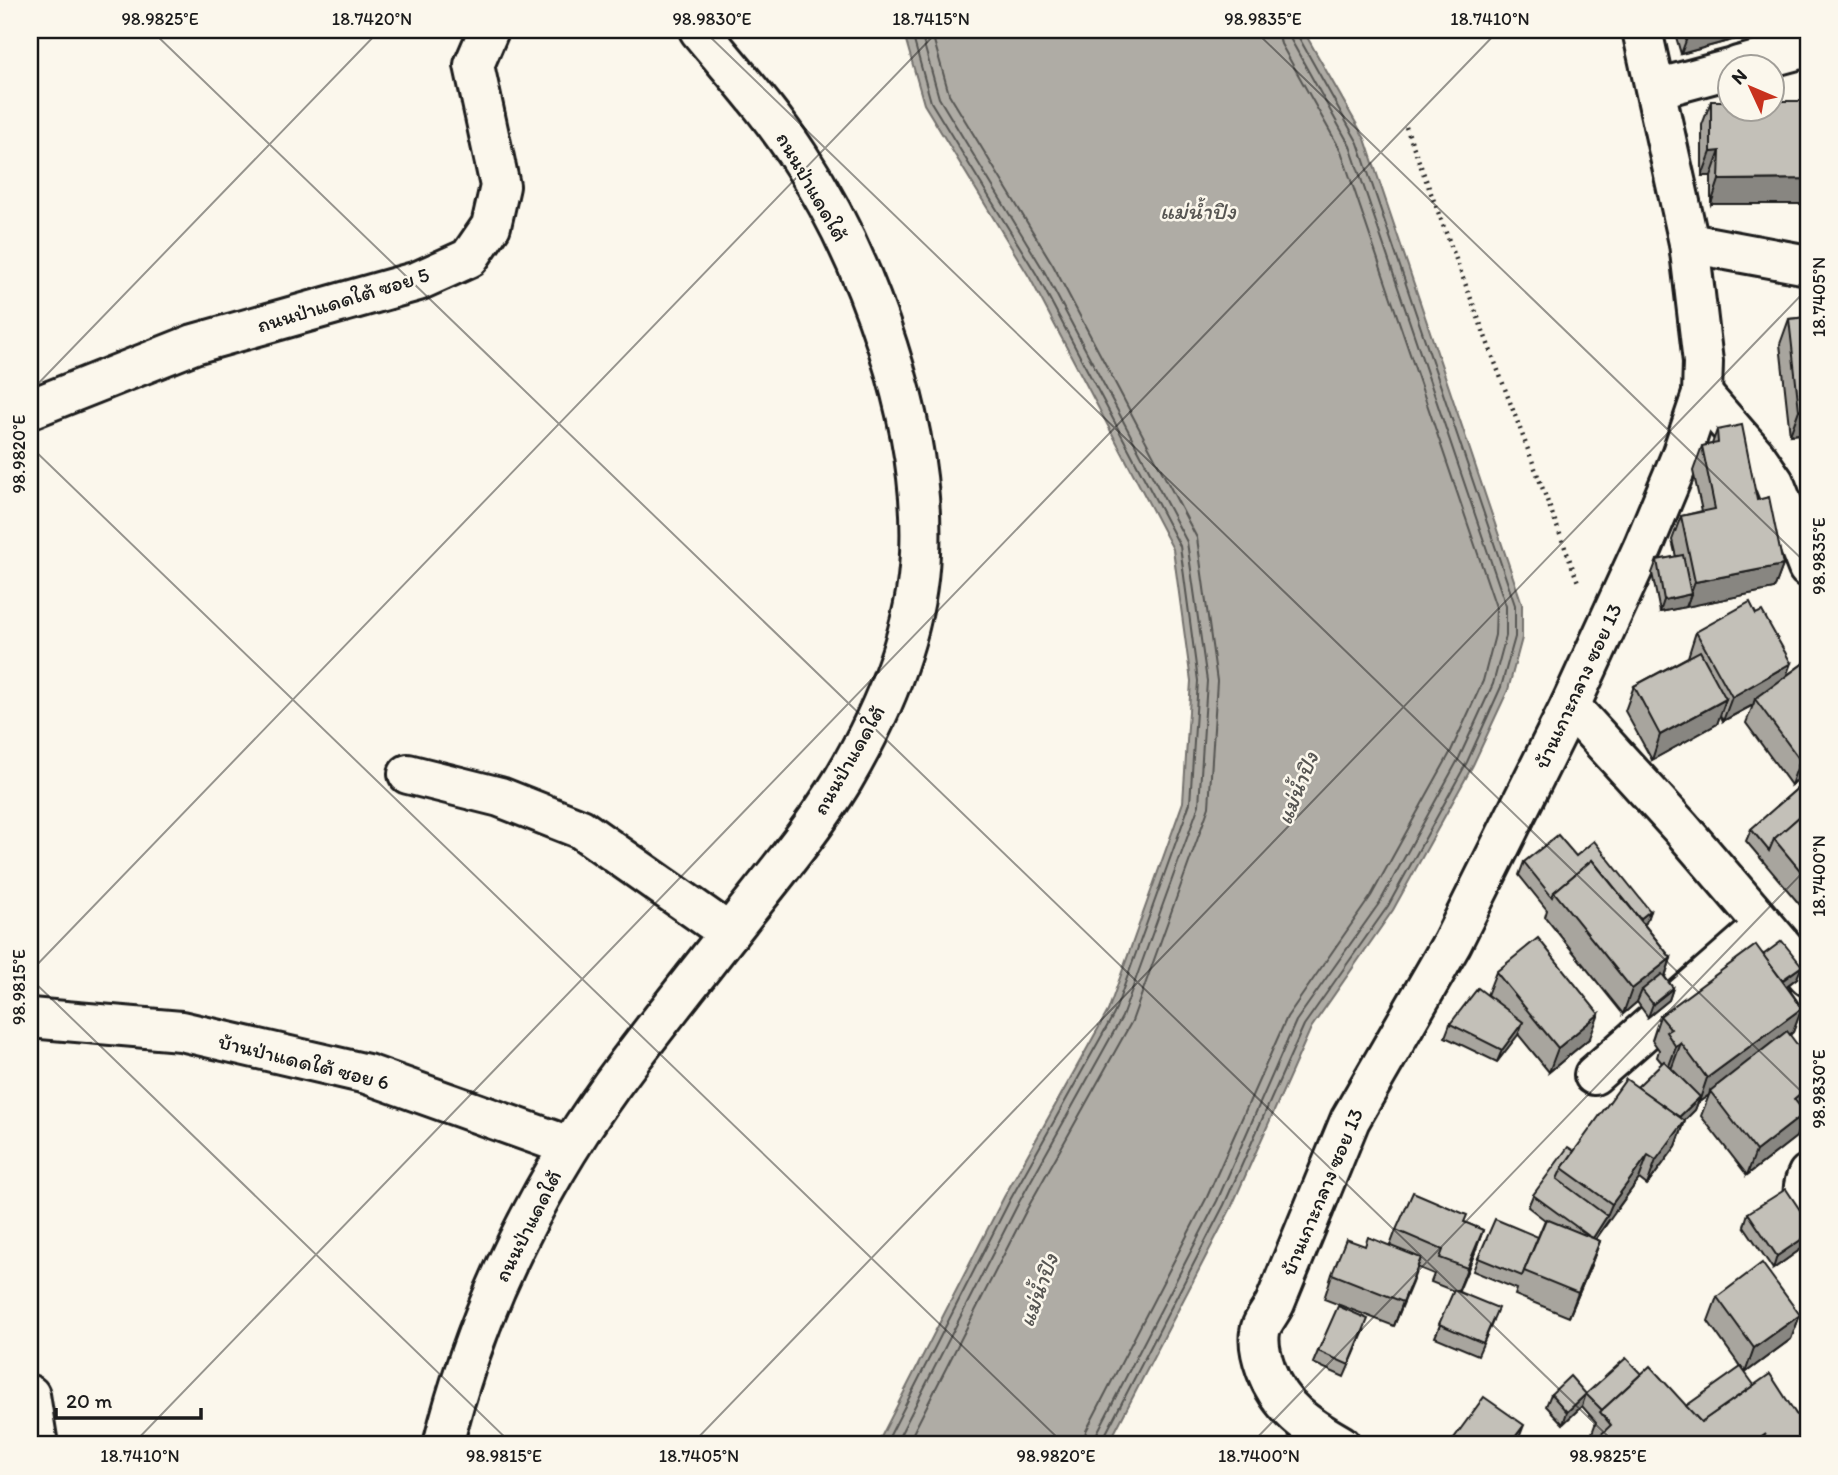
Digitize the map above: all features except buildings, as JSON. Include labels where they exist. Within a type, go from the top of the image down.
[{"type":"street","name":"ถนนป่าแดดใต้ ซอย 5","points":[[30,409],[194,344],[418,281],[468,258],[491,226],[500,186],[474,65],[489,30]]},
{"type":"street","name":"ถนนป่าแดดใต้","points":[[443,1445],[489,1304],[513,1250],[569,1146],[626,1065],[789,857],[834,793],[872,726],[895,671],[912,611],[920,555],[920,496],[912,442],[900,387],[857,267],[800,158],[699,30]]},
{"type":"street","name":"บ้านเกาะกลาง ซอย 13","points":[[1341,1445],[1309,1427],[1288,1409],[1272,1386],[1262,1359],[1260,1331],[1275,1303],[1350,1119],[1452,943],[1570,706],[1643,547],[1681,456],[1702,394],[1703,362],[1689,243],[1642,30]]},
{"type":"street","points":[[1786,53],[1808,47]]},
{"type":"street","points":[[1656,89],[1716,73]]},
{"type":"street","points":[[1689,243],[1808,265]]},
{"type":"street","points":[[1702,394],[1756,456],[1774,482],[1808,568]]},
{"type":"street","points":[[1570,706],[1681,828],[1808,976]]},
{"type":"street","points":[[408,774],[500,797],[581,829],[729,933]]},
{"type":"street","points":[[1594,1075],[1764,926]]},
{"type":"street","name":"บ้านป่าแดดใต้ ซอย 6","points":[[30,1018],[181,1031],[367,1074],[569,1146]]},
{"type":"street","points":[[1808,1174],[1803,1190],[1808,1213]]},
{"type":"street","points":[[30,1395],[38,1445]]},
{"type":"path","points":[[1406,127],[1580,588]]},
{"type":"water","name":"แม่น้ำปิง","points":[[903,30],[1303,30],[1365,139],[1522,604],[1522,638],[1508,690],[1473,765],[1393,910],[1311,1028],[1231,1208],[1108,1445],[877,1445],[1004,1197],[1108,1011],[1183,802],[1191,681],[1173,549],[1030,278],[924,104]]}]
